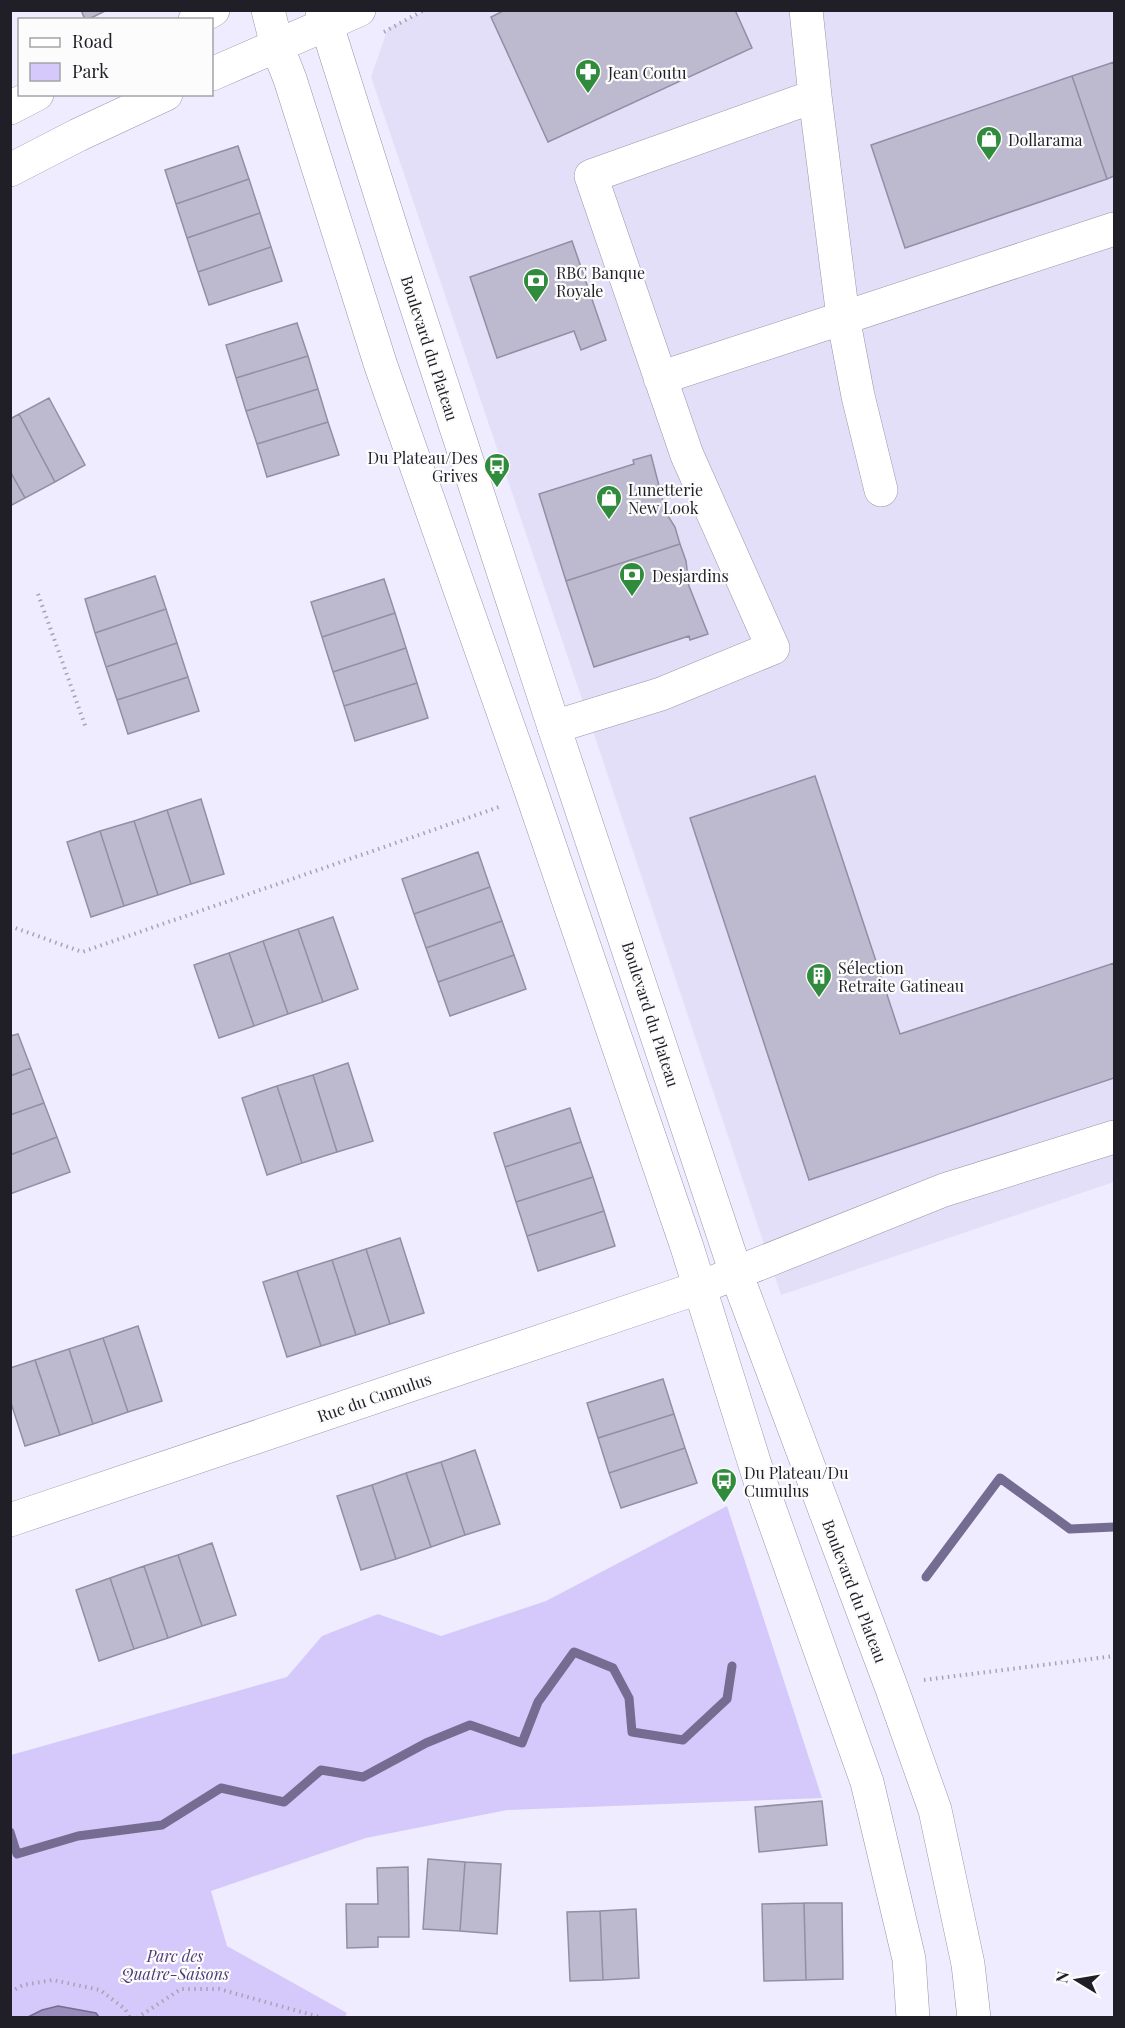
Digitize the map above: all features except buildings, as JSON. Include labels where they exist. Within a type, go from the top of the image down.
[{"type":"main road","points":[[199,18],[213,10]]},
{"type":"main road","points":[[268,10],[277,46],[381,366],[530,788],[701,1287],[762,1487],[867,1782],[909,1959],[913,2018]]},
{"type":"main road","points":[[213,74],[277,46],[324,18],[359,10]]},
{"type":"main road","points":[[806,10],[843,317],[858,396],[880,490]]},
{"type":"main road","name":"Boulevard du Plateau","points":[[324,18],[554,727],[736,1273],[891,1686],[935,1810],[968,1964],[974,2018]]},
{"type":"main road","points":[[10,108],[33,96]]},
{"type":"main road","points":[[10,170],[162,96]]},
{"type":"main road","points":[[554,727],[661,694],[773,648],[687,455],[591,176],[815,96]]},
{"type":"main road","points":[[660,378],[1114,228]]},
{"type":"main road","name":"Rue du Cumulus","points":[[10,1520],[701,1287],[944,1190],[1114,1137]]},
{"type":"path","points":[[383,33],[424,10]]},
{"type":"path","points":[[38,594],[86,728]]},
{"type":"path","points":[[10,926],[82,952],[497,809],[530,788]]},
{"type":"path","points":[[891,1686],[1114,1656]]},
{"type":"path","points":[[10,1992],[24,1985],[53,1980],[100,1990],[125,2009],[130,2018]]},
{"type":"path","points":[[137,2018],[181,1989],[219,1989],[323,2018]]},
{"type":"shaded area","points":[[425,11],[1114,11],[1114,1182],[781,1295],[371,77],[388,28]]},
{"type":"shaded area","points":[[58,2006],[96,2013],[99,2017],[28,2017]]},
{"type":"green space","name":"Parc des Quatre-Saisons","points":[[727,1506],[822,1798],[507,1810],[366,1838],[211,1891],[227,1946],[347,2013],[345,2017],[11,2018],[11,1755],[287,1677],[322,1636],[378,1614],[441,1636],[546,1601]]},
{"type":"waterway","points":[[926,1577],[1000,1478],[1070,1529],[1114,1527]]},
{"type":"waterway","points":[[10,1832],[17,1854],[78,1836],[162,1825],[221,1788],[284,1802],[321,1770],[363,1777],[426,1743],[470,1725],[522,1743],[538,1702],[574,1652],[613,1668],[629,1698],[632,1732],[683,1740],[727,1699],[732,1666]]},
{"type":"place","name":"Jean Coutu","points":[[588,95]]},
{"type":"place","name":"Dollarama","points":[[989,162]]},
{"type":"place","name":"RBC Banque Royale","points":[[536,304]]},
{"type":"place","name":"Du Plateau/Des Grives","points":[[497,489]]},
{"type":"place","name":"Lunetterie New Look","points":[[609,521]]},
{"type":"place","name":"Desjardins","points":[[632,598]]},
{"type":"place","name":"Sélection Retraite Gatineau","points":[[819,999]]},
{"type":"place","name":"Du Plateau/Du Cumulus","points":[[724,1504]]}]
